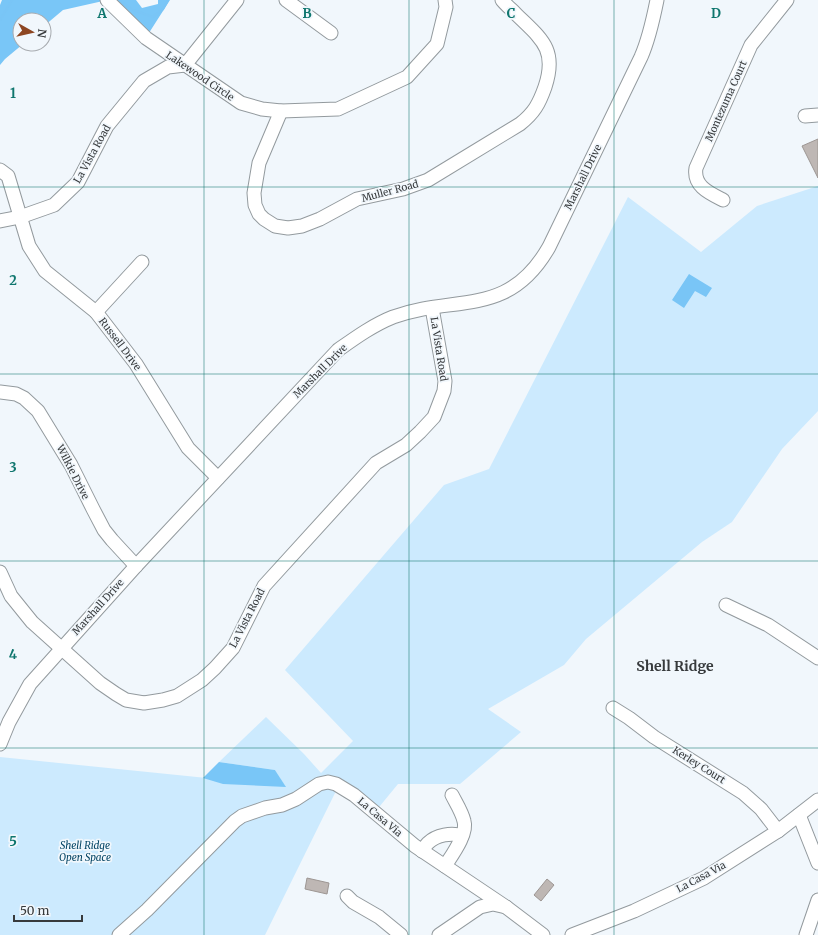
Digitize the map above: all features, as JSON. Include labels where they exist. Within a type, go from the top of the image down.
[{"type":"street","name":"Lakewood Circle","points":[[107,0],[146,38],[241,103],[262,109],[281,111],[338,109],[407,77],[437,44],[446,7],[445,0]]},
{"type":"street","points":[[185,66],[237,0]]},
{"type":"street","points":[[286,0],[331,33]]},
{"type":"street","name":"Muller Road","points":[[281,111],[259,163],[254,193],[255,205],[259,214],[274,226],[288,228],[302,226],[320,219],[357,199],[403,189],[428,180],[520,124],[530,116],[540,102],[548,76],[549,55],[546,47],[540,39],[502,0]]},
{"type":"street","name":"Marshall Drive","points":[[0,744],[5,720],[30,684],[60,649],[338,350],[354,338],[393,317],[432,308],[475,302],[500,294],[522,280],[542,258],[641,57],[650,33],[657,0]]},
{"type":"street","name":"Montezuma Court","points":[[723,200],[702,188],[696,179],[696,168],[751,45],[787,0]]},
{"type":"street","name":"La Vista Road","points":[[0,220],[20,217],[54,205],[78,182],[106,126],[144,81],[168,67],[185,66]]},
{"type":"street","name":"Russell Drive","points":[[0,170],[8,176],[29,246],[45,271],[96,312],[136,364],[188,448],[218,478]]},
{"type":"street","points":[[96,312],[142,262]]},
{"type":"street","name":"La Vista Road","points":[[0,572],[11,596],[32,622],[60,649],[100,683],[126,700],[144,703],[178,696],[202,680],[233,648],[264,586],[376,463],[406,445],[434,417],[444,391],[445,381],[432,308]]},
{"type":"street","name":"Wilkie Drive","points":[[0,392],[16,394],[31,404],[38,411],[71,465],[104,530],[136,566]]},
{"type":"street","points":[[726,605],[768,625],[818,658]]},
{"type":"street","name":"Kerley Court","points":[[613,708],[654,737],[743,793],[762,809],[778,831]]},
{"type":"street","name":"La Casa Via","points":[[119,935],[147,910],[226,829],[242,816],[265,808],[282,805],[296,799],[319,784],[328,782],[336,784],[354,795],[422,851],[506,907],[543,935]]},
{"type":"street","points":[[445,866],[465,831],[464,820],[452,795]]},
{"type":"street","name":"La Casa Via","points":[[572,935],[634,911],[704,878],[778,831],[818,800]]},
{"type":"street","points":[[798,815],[818,863]]},
{"type":"street","points":[[422,851],[427,843],[434,838],[454,833],[462,836]]},
{"type":"street","points":[[347,896],[353,902],[378,917],[401,935]]},
{"type":"street","points":[[806,935],[818,900]]},
{"type":"street","points":[[439,935],[480,907],[493,904],[506,907]]},
{"type":"green space","name":"Shell Ridge Open Space","points":[[818,186],[818,411],[782,449],[732,522],[702,542],[586,639],[564,665],[488,709],[521,732],[460,784],[398,784],[375,812],[336,791],[265,935],[0,935],[0,757],[285,786],[275,770],[219,762],[266,717],[321,773],[353,741],[285,670],[444,485],[489,469],[628,197],[701,252],[757,206]]},
{"type":"shaded area","points":[[2,0],[136,0],[142,8],[158,4],[158,0],[170,0],[147,36],[103,1],[63,10],[52,19],[52,12],[12,12],[12,52],[13,52],[0,65],[0,5]]},
{"type":"shaded area","points":[[689,274],[712,288],[706,297],[695,291],[684,308],[672,300]]},
{"type":"shaded area","points":[[219,762],[275,770],[286,787],[223,784],[203,778]]},
{"type":"building","points":[[818,139],[818,178],[802,146]]},
{"type":"building","points":[[307,878],[329,883],[327,894],[305,889]]},
{"type":"building","points":[[547,879],[554,885],[541,901],[534,895]]},
{"type":"waterway","points":[[0,20],[12,0]]},
{"type":"waterway","points":[[118,0],[133,10],[153,17],[163,9],[168,0]]},
{"type":"district","name":"Shell Ridge","points":[[675,666]]}]
